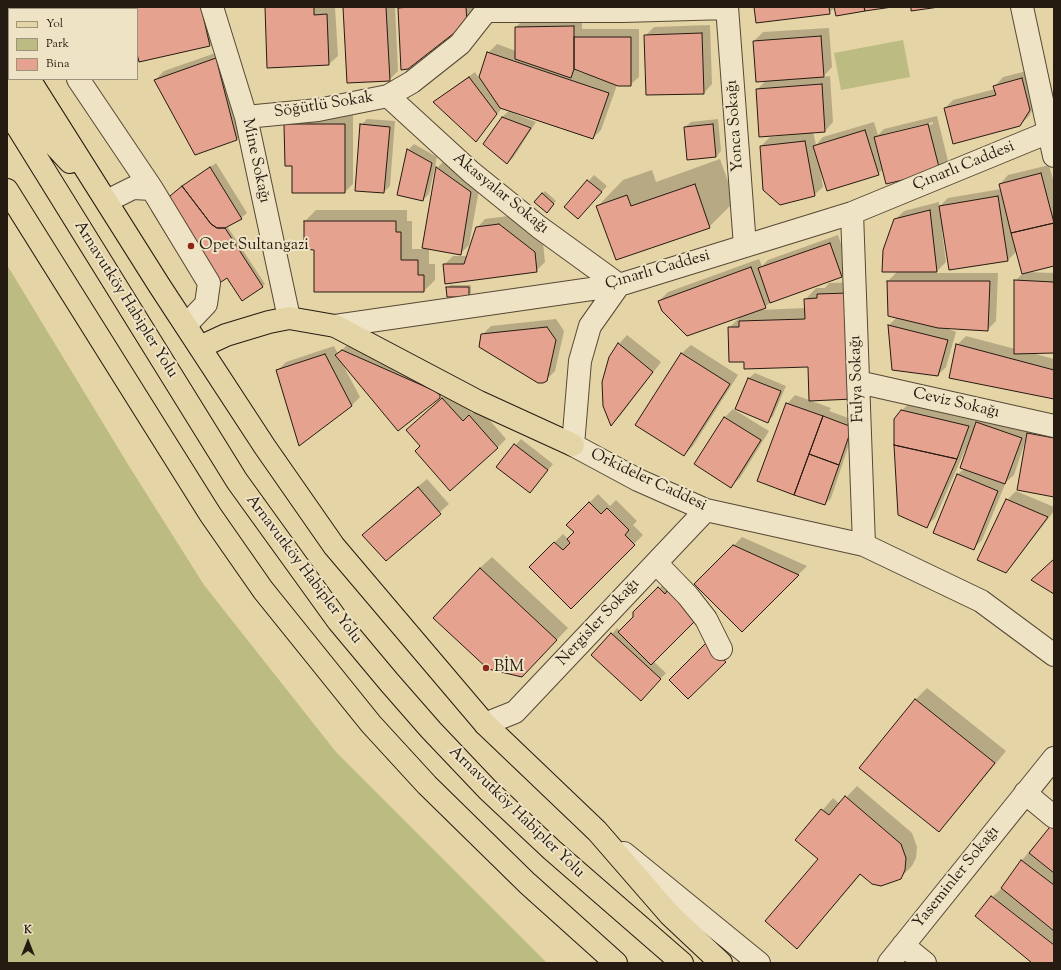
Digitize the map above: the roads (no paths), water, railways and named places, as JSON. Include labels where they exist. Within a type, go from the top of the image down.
[{"type":"main road","points":[[9,80],[44,134],[107,201]]},
{"type":"main road","points":[[30,80],[265,447],[334,546],[485,724],[597,831],[670,915],[721,963]]},
{"type":"main road","name":"Arnavutköy Habipler Yolu","points":[[7,110],[237,481],[338,621],[431,730],[488,790],[552,850],[682,963]]},
{"type":"main road","points":[[7,190],[210,514],[263,590],[371,724],[427,785],[527,883],[616,963]]},
{"type":"main road","name":"Çınarlı Caddesi","points":[[200,347],[226,335],[269,322],[289,318],[335,326]]},
{"type":"main road","name":"Orkideler Caddesi","points":[[335,326],[479,402],[572,445]]},
{"type":"street","name":"Mine Sokağı","points":[[212,7],[246,117],[289,318]]},
{"type":"street","points":[[1022,7],[1051,131],[1054,156]]},
{"type":"street","name":"Söğütlü Sokak","points":[[246,117],[318,110],[388,96],[412,82],[460,44],[486,9],[623,11],[727,8]]},
{"type":"street","name":"Yonca Sokağı","points":[[727,8],[745,246]]},
{"type":"street","points":[[79,80],[152,189],[209,283],[206,304],[186,325]]},
{"type":"street","name":"Akasyalar Sokağı","points":[[388,96],[471,172],[539,227],[619,284]]},
{"type":"street","name":"Çınarlı Caddesi","points":[[335,326],[619,284],[852,213],[1051,131]]},
{"type":"street","points":[[107,201],[133,188],[152,189]]},
{"type":"street","name":"Fulya Sokağı","points":[[852,213],[864,545]]},
{"type":"street","points":[[572,445],[580,361],[590,326],[619,284]]},
{"type":"street","name":"Ceviz Sokağı","points":[[858,382],[1054,426]]},
{"type":"street","name":"Orkideler Caddesi","points":[[572,445],[638,480],[706,510],[864,545],[981,601],[1054,655]]},
{"type":"street","name":"Nergisler Sokağı","points":[[485,724],[514,712],[706,510]]},
{"type":"street","points":[[656,563],[688,596],[706,619],[721,649]]},
{"type":"street","name":"Yaseminler Sokağı","points":[[889,963],[1054,758]]},
{"type":"street","points":[[1025,793],[1054,817]]},
{"type":"street","points":[[597,831],[759,963]]},
{"type":"street","points":[[903,946],[925,963]]},
{"type":"place","name":"Opet Sultangazi","points":[[191,246]]},
{"type":"place","name":"BİM","points":[[486,668]]}]
